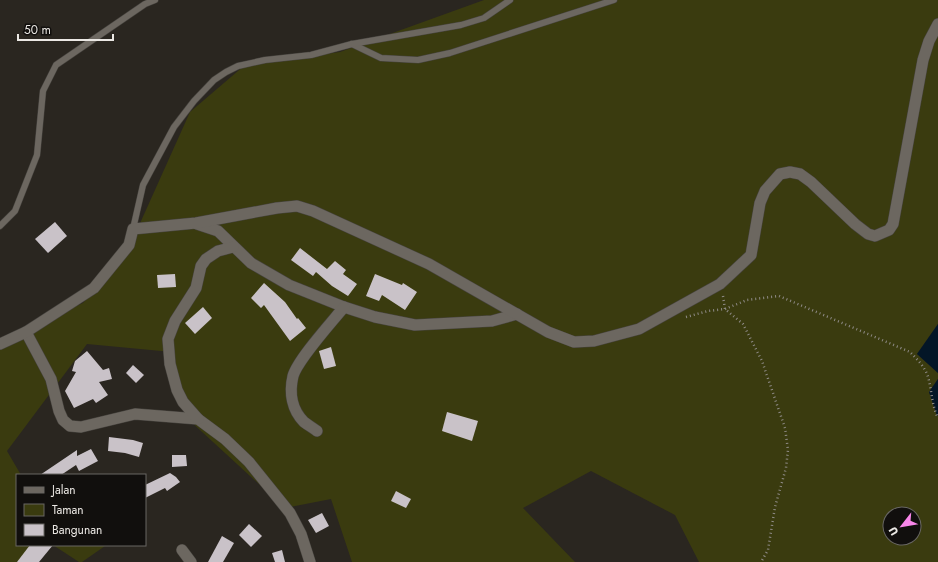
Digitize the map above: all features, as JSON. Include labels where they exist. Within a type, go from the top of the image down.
[{"type":"street","points":[[0,344],[26,332],[94,288],[129,245],[133,229],[196,223],[277,208],[297,206],[314,211],[429,264],[548,332],[574,342],[594,341],[638,329],[720,284],[751,255],[760,203],[765,191],[780,174],[790,172],[800,174],[811,182],[855,224],[868,234],[875,236],[889,230],[893,224],[923,60],[929,41],[938,24]]},
{"type":"street","points":[[196,223],[218,231],[251,263],[289,285],[344,307],[375,317],[415,324],[492,321],[517,314]]},
{"type":"street","points":[[233,247],[218,251],[206,258],[202,266],[196,288],[175,321],[168,339],[170,364],[177,390],[183,402],[198,419],[225,439],[249,462],[290,513],[301,534],[310,562]]},
{"type":"street","points":[[317,431],[304,422],[295,408],[291,398],[294,376],[303,359],[344,307]]},
{"type":"street","points":[[26,332],[51,379],[59,411],[63,420],[70,426],[81,427],[135,414],[198,419]]},
{"type":"street","points":[[182,550],[191,562]]},
{"type":"lane","points":[[0,226],[15,211],[37,155],[43,91],[56,65],[144,4],[155,0]]},
{"type":"lane","points":[[133,229],[143,185],[174,127],[194,101],[214,80],[238,66],[265,60],[311,55],[352,44],[461,25],[484,18],[510,0]]},
{"type":"lane","points":[[352,44],[382,58],[418,60],[450,52],[614,0]]},
{"type":"path","points":[[761,562],[768,550],[775,507],[786,468],[788,450],[785,428],[762,361],[744,324],[725,309],[747,300],[780,296],[910,352],[919,361],[929,379],[934,411],[938,418]]},
{"type":"green space","points":[[484,0],[938,0],[938,324],[917,354],[938,373],[938,379],[929,392],[938,415],[938,562],[699,562],[675,515],[591,471],[523,508],[575,562],[352,562],[331,499],[285,508],[188,419],[172,352],[87,344],[7,451],[20,474],[16,474],[16,546],[38,546],[24,562],[0,562],[0,339],[83,303],[128,250],[190,112],[245,65],[340,52]]},
{"type":"green space","points":[[55,546],[105,546],[82,562],[79,562]]},
{"type":"water","points":[[938,324],[938,373],[917,354]]},
{"type":"water","points":[[938,379],[938,415],[937,416],[929,392]]},
{"type":"building","points":[[55,222],[67,236],[48,253],[35,239]]},
{"type":"building","points":[[300,248],[327,269],[335,261],[346,270],[343,274],[357,284],[348,296],[332,286],[316,272],[313,276],[291,260]]},
{"type":"building","points":[[175,274],[176,287],[158,288],[157,275]]},
{"type":"building","points":[[375,274],[402,285],[403,283],[417,292],[405,310],[382,295],[379,301],[366,296]]},
{"type":"building","points":[[264,283],[285,302],[297,319],[298,318],[306,328],[290,341],[264,305],[261,308],[251,298]]},
{"type":"building","points":[[203,307],[212,318],[195,334],[185,323]]},
{"type":"building","points":[[331,347],[336,366],[324,369],[319,351]]},
{"type":"building","points":[[87,351],[103,370],[109,368],[112,379],[99,382],[108,395],[96,403],[93,399],[74,408],[65,391],[76,372],[72,371],[75,361]]},
{"type":"building","points":[[133,365],[144,375],[136,383],[126,373]]},
{"type":"building","points":[[447,412],[478,421],[472,441],[442,431]]},
{"type":"building","points":[[109,437],[133,440],[143,443],[139,457],[125,453],[108,451]]},
{"type":"building","points":[[91,449],[98,461],[79,471],[76,465],[62,474],[41,474],[77,450],[77,456]]},
{"type":"building","points":[[172,455],[186,455],[187,466],[172,467]]},
{"type":"building","points":[[170,473],[180,482],[167,491],[165,488],[146,498],[146,485]]},
{"type":"building","points":[[396,491],[411,499],[406,508],[391,501]]},
{"type":"building","points":[[322,513],[329,526],[316,533],[308,520]]},
{"type":"building","points":[[249,524],[262,536],[251,547],[239,535]]},
{"type":"building","points":[[222,536],[234,543],[223,562],[208,562]]},
{"type":"building","points":[[29,546],[52,546],[39,562],[17,562]]},
{"type":"building","points":[[282,550],[285,562],[275,562],[272,553]]}]
